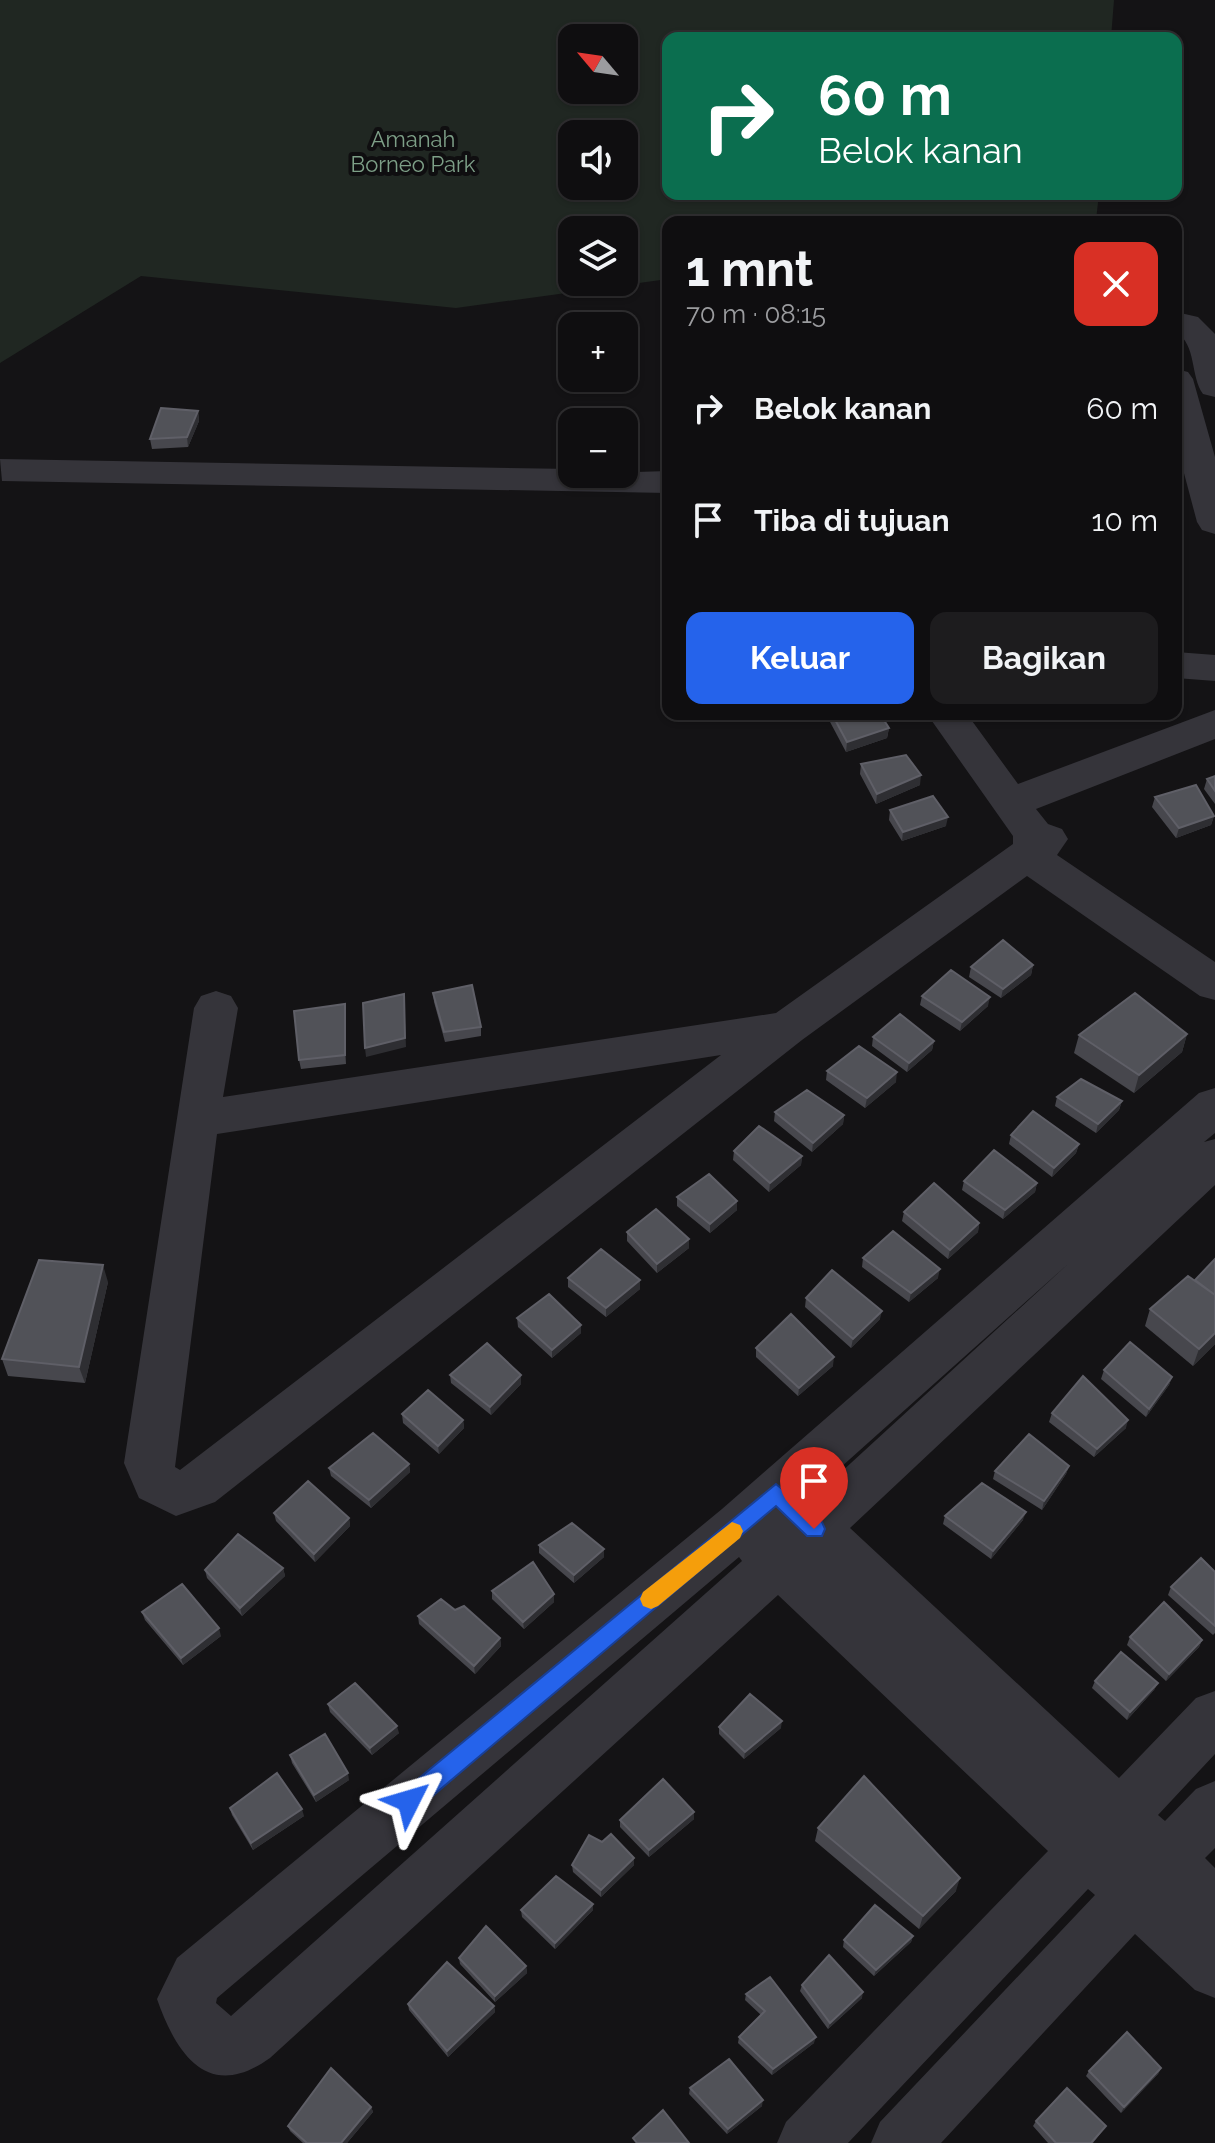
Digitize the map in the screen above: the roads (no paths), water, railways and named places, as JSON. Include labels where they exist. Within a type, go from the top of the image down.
[{"type":"street","points":[[1182,323],[1198,330],[1215,387]]},
{"type":"street","points":[[1182,401],[1215,522]]},
{"type":"street","points":[[2,470],[662,482]]},
{"type":"street","points":[[1182,665],[1215,668]]},
{"type":"street","points":[[950,720],[1032,831],[1042,866],[1215,984]]},
{"type":"street","points":[[216,1008],[197,1119],[149,1463],[157,1482],[176,1494],[197,1486],[787,1028],[1032,831],[1215,724]]},
{"type":"street","points":[[1032,831],[1064,845],[1215,951]]},
{"type":"street","points":[[197,1119],[787,1028]]},
{"type":"street","points":[[1215,1106],[758,1509],[197,1978],[186,1999],[194,2022],[224,2049],[237,2047],[250,2038],[796,1545],[1215,1157]]},
{"type":"street","points":[[758,1509],[1151,1879],[1215,1970]]},
{"type":"street","points":[[807,2143],[1215,1716]]},
{"type":"street","points":[[901,2143],[1215,1808]]},
{"type":"street","points":[[1151,1879],[1215,1906]]},
{"type":"park label","name":"Amanah Borneo Park","points":[[413,152]]}]
